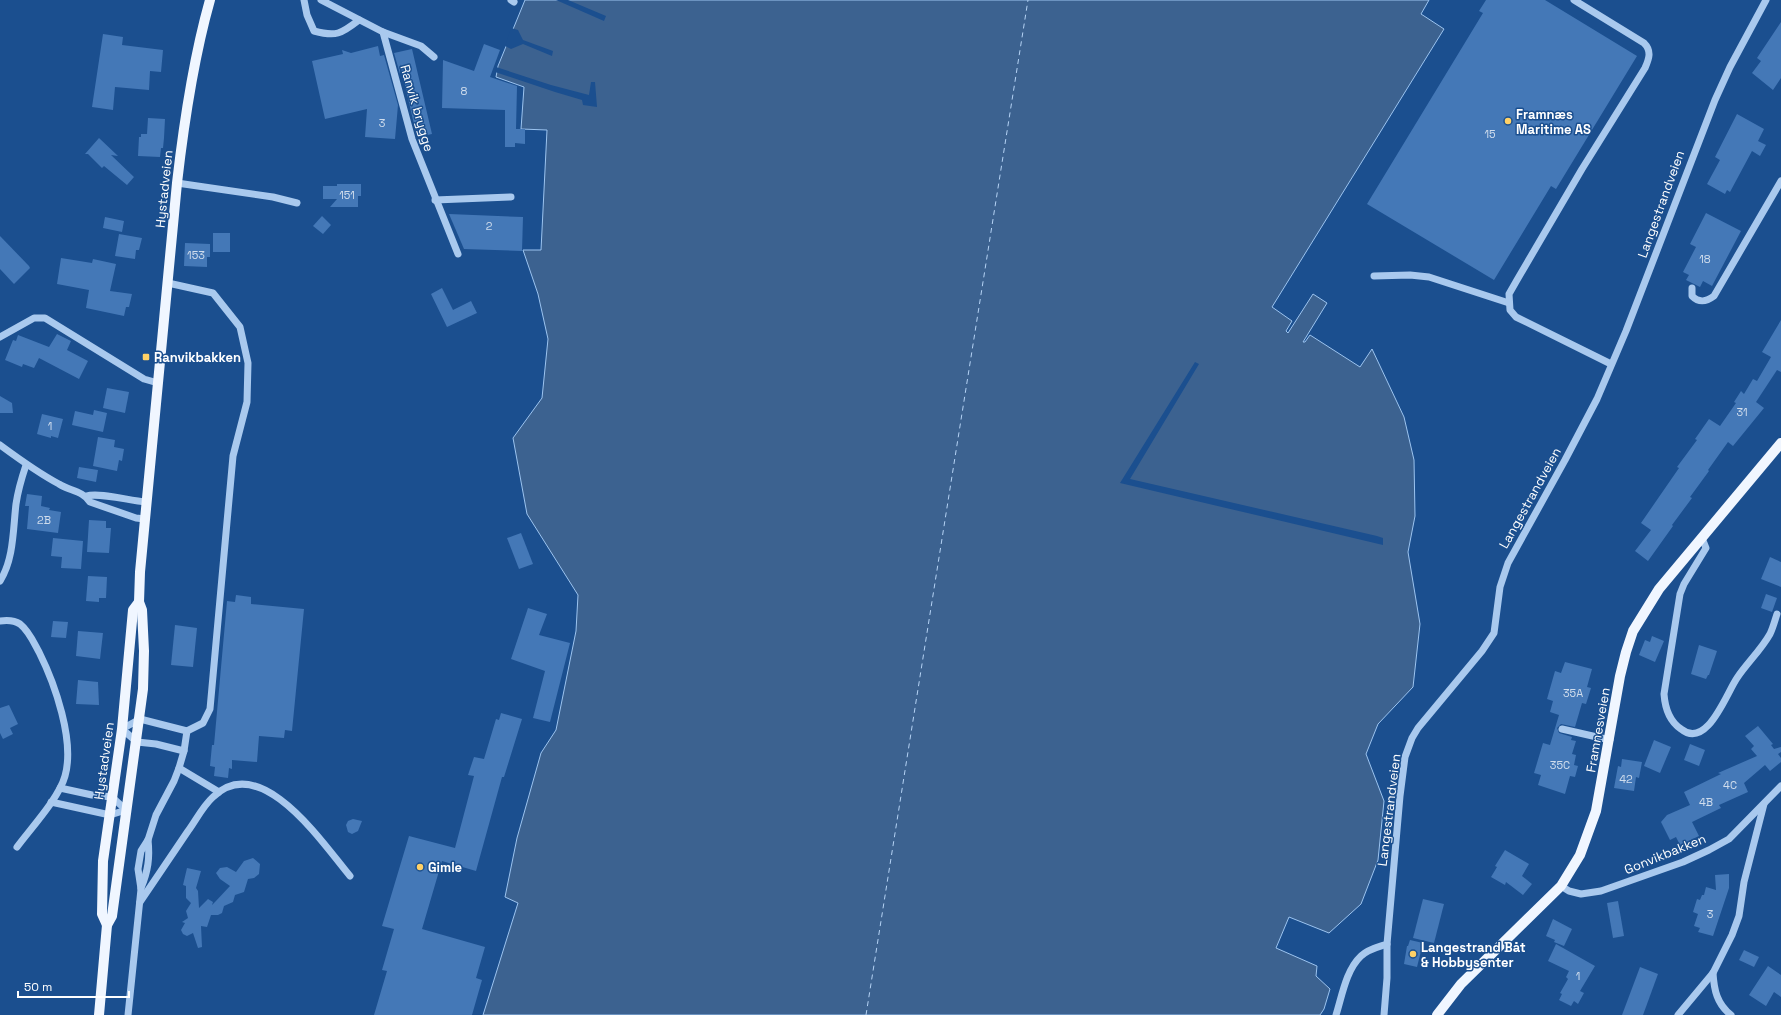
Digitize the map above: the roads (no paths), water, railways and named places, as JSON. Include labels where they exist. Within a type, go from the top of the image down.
[{"type":"main road","name":"Hystadveien","points":[[99,1015],[107,925],[112,916],[140,719],[144,651],[142,610],[139,602],[146,502],[177,183],[193,76],[210,0]]},
{"type":"main road","name":"Framnesveien","points":[[1437,1015],[1462,984],[1561,886],[1580,855],[1596,811],[1610,740],[1620,676],[1633,631],[1659,589],[1781,443]]},
{"type":"main road","name":"Hystadveien","points":[[107,925],[102,914],[103,861],[122,729],[133,610],[139,602]]},
{"type":"street","points":[[304,0],[307,15],[314,31],[329,35],[345,31],[359,20]]},
{"type":"street","points":[[321,0],[383,32],[421,46],[434,57]]},
{"type":"street","points":[[1574,0],[1644,43],[1649,48],[1649,57],[1645,68],[1582,169],[1509,294],[1509,303],[1510,310],[1516,318],[1611,364]]},
{"type":"street","name":"Langestrandveien","points":[[1384,1015],[1388,978],[1387,944],[1402,772],[1405,757],[1412,738],[1427,716],[1482,651],[1494,633],[1500,587],[1508,563],[1597,399],[1626,331],[1694,151],[1715,100],[1730,66],[1766,0]]},
{"type":"street","name":"Ranvik brygge","points":[[383,32],[412,139],[435,200],[458,254]]},
{"type":"street","points":[[1692,288],[1692,296],[1700,301],[1706,301],[1714,296],[1781,181]]},
{"type":"street","points":[[177,183],[273,197],[297,203]]},
{"type":"street","points":[[435,200],[511,197]]},
{"type":"street","points":[[1374,276],[1410,275],[1429,277],[1509,303]]},
{"type":"street","points":[[168,283],[213,293],[240,327],[248,363],[247,402],[233,456],[210,709],[203,723],[187,731],[140,719],[122,729],[137,742],[184,751]]},
{"type":"street","points":[[0,337],[34,318],[45,318],[144,379],[158,383]]},
{"type":"street","points":[[0,444],[26,465],[60,485],[86,496],[90,502],[123,514],[145,519]]},
{"type":"street","points":[[0,581],[6,571],[10,558],[17,502],[26,465]]},
{"type":"street","points":[[86,496],[94,494],[125,500],[146,502]]},
{"type":"street","points":[[1702,538],[1706,548],[1684,584],[1680,594],[1664,694],[1665,707],[1679,728],[1685,732],[1693,734],[1709,725],[1736,680],[1770,634],[1777,614]]},
{"type":"street","points":[[0,621],[11,620],[22,625],[34,643],[48,669],[57,696],[66,735],[67,752],[65,776],[60,788],[17,847]]},
{"type":"street","points":[[1562,729],[1610,740]]},
{"type":"street","points":[[128,1015],[139,904],[140,889],[138,869],[141,851],[148,840],[156,815],[174,781],[179,768],[184,751],[187,731]]},
{"type":"street","points":[[179,768],[218,792]]},
{"type":"street","points":[[139,904],[206,806],[218,792],[233,785],[247,783],[281,799],[313,832],[350,876]]},
{"type":"street","name":"Gonvikbakken","points":[[1561,886],[1569,891],[1580,894],[1601,892],[1683,862],[1729,839],[1781,786]]},
{"type":"street","points":[[51,802],[110,815],[126,810],[112,797],[92,796],[60,788]]},
{"type":"street","name":"Gonvikbakken","points":[[1678,1015],[1713,973],[1727,946],[1739,916],[1744,882],[1764,804]]},
{"type":"street","points":[[1336,1015],[1352,968],[1362,955],[1371,949],[1387,944]]},
{"type":"street","points":[[1713,973],[1717,996],[1722,1006],[1731,1015]]},
{"type":"water","points":[[525,0],[1429,0],[1421,14],[1444,29],[1272,307],[1292,321],[1286,331],[1288,333],[1313,294],[1327,303],[1303,342],[1305,342],[1310,335],[1360,367],[1372,349],[1404,417],[1414,460],[1415,516],[1408,552],[1420,624],[1413,687],[1378,724],[1366,754],[1384,801],[1378,860],[1361,904],[1329,933],[1289,917],[1276,948],[1317,966],[1316,976],[1330,989],[1324,1009],[1320,1015],[483,1015],[518,903],[505,897],[517,838],[541,753],[556,730],[576,631],[578,595],[527,514],[513,438],[542,398],[548,339],[538,294],[523,250],[541,250],[547,130],[521,129],[524,87],[496,77],[498,66]]},
{"type":"place","name":"Framnæs Maritime AS","points":[[1508,121]]},
{"type":"place","name":"Ranvikbakken","points":[[146,357]]},
{"type":"place","name":"Gimle","points":[[420,867]]},
{"type":"place","name":"Langestrand Båt & Hobbysenter","points":[[1413,954]]}]
